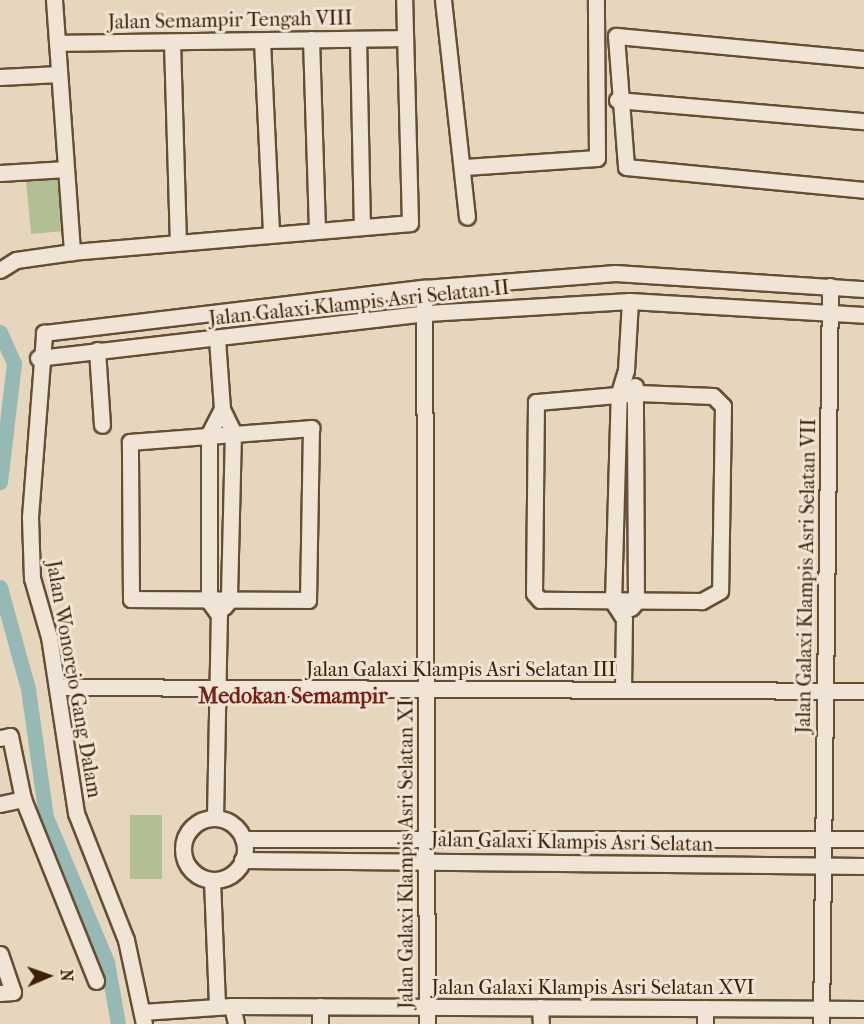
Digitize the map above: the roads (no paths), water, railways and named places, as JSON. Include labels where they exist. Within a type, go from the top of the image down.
[{"type":"street","points":[[54,0],[72,252]]},
{"type":"street","points":[[0,270],[16,260],[72,252],[362,224],[410,223],[403,38],[404,0]]},
{"type":"street","points":[[443,0],[465,167],[467,217]]},
{"type":"street","points":[[465,167],[597,158],[596,0]]},
{"type":"street","points":[[864,59],[616,36],[617,100],[622,160],[630,169],[864,190]]},
{"type":"street","name":"Jalan Semampir Tengah VIII","points":[[57,43],[403,38]]},
{"type":"street","points":[[311,39],[317,228]]},
{"type":"street","points":[[358,39],[362,224]]},
{"type":"street","points":[[262,41],[271,232]]},
{"type":"street","points":[[172,42],[178,241]]},
{"type":"street","points":[[0,77],[59,74]]},
{"type":"street","points":[[617,100],[864,121]]},
{"type":"street","points":[[0,173],[66,169]]},
{"type":"street","name":"Jalan Galaxi Klampis Asri Selatan II","points":[[46,333],[424,288],[615,273],[864,289]]},
{"type":"street","name":"Jalan Galaxi Klampis Asri Selatan VII","points":[[821,1016],[830,286]]},
{"type":"street","name":"Jalan Galaxi Klampis Asri Selatan XI","points":[[424,288],[427,313],[427,1024]]},
{"type":"street","points":[[623,689],[624,619],[613,602],[619,393],[626,370],[630,301]]},
{"type":"street","name":"Jalan Galaxi Klampis Asri Selatan II","points":[[38,358],[427,313],[630,301],[864,315]]},
{"type":"street","name":"Jalan Wonorejo Gang Dalam","points":[[46,333],[38,358],[32,578],[58,687],[76,813],[126,940],[143,1018]]},
{"type":"street","points":[[215,818],[219,615],[229,601],[233,432],[222,409],[217,339]]},
{"type":"street","points":[[97,350],[102,425]]},
{"type":"street","points":[[624,619],[636,602],[638,393],[626,370]]},
{"type":"street","points":[[619,393],[713,396],[723,406],[720,591],[709,600],[545,601],[534,593],[535,406],[547,398],[619,393]]},
{"type":"street","points":[[219,615],[209,601],[209,434],[222,409]]},
{"type":"street","points":[[311,428],[311,594],[301,601],[131,599],[127,448],[136,438],[209,434],[311,428]]},
{"type":"street","name":"Jalan Galaxi Klampis Asri Selatan III","points":[[58,687],[427,693],[623,689],[864,691]]},
{"type":"street","points":[[0,738],[10,736],[23,799],[96,981]]},
{"type":"street","points":[[0,804],[23,799]]},
{"type":"street","points":[[215,818],[232,824],[243,839],[242,860],[230,875],[212,880],[195,873],[183,848],[196,823],[215,818]]},
{"type":"street","name":"Jalan Galaxi Klampis Asri Selatan","points":[[243,839],[864,839]]},
{"type":"street","name":"Jalan Galaxi Klampis Asri Selatan","points":[[242,860],[864,866]]},
{"type":"street","points":[[212,880],[224,1006],[236,1024]]},
{"type":"street","points":[[0,954],[5,994]]},
{"type":"street","name":"Jalan Galaxi Klampis Asri Selatan XVI","points":[[143,1018],[224,1006],[705,1008],[821,1016],[864,1009]]},
{"type":"street","points":[[320,1006],[320,1024]]},
{"type":"street","points":[[540,1007],[541,1024]]},
{"type":"street","points":[[705,1008],[705,1024]]},
{"type":"waterway","points":[[0,332],[14,363],[0,482]]},
{"type":"waterway","points":[[0,587],[28,689],[46,817],[107,962],[118,1024]]},
{"type":"district","name":"Medokan Semampir","points":[[293,697]]}]
